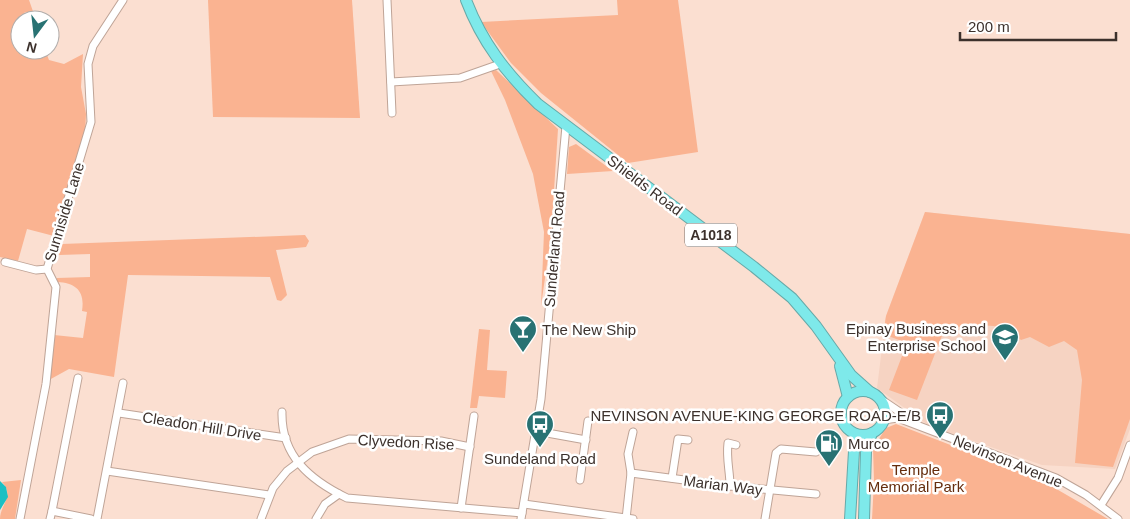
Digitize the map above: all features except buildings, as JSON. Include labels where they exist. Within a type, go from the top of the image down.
[{"type":"highway","name":"Shields Road","points":[[466,0],[484,40],[500,64],[538,104],[754,267],[792,298],[816,326],[838,360],[873,394]]},
{"type":"highway","name":"Shields Road","points":[[838,360],[848,397]]},
{"type":"highway","points":[[848,397],[858,392],[873,394]]},
{"type":"highway","name":"A1018","points":[[873,394],[884,407],[883,420]]},
{"type":"highway","name":"A1018","points":[[848,397],[843,403],[841,417],[844,424],[856,434]]},
{"type":"highway","points":[[850,519],[856,434],[872,433],[877,430],[883,420]]},
{"type":"highway","points":[[864,519],[866,451],[872,433]]},
{"type":"street","name":"Sunniside Lane","points":[[20,519],[45,393],[56,287],[47,269],[91,122],[88,64],[93,46],[123,0]]},
{"type":"street","points":[[387,0],[392,113]]},
{"type":"street","points":[[391,82],[460,78],[500,64]]},
{"type":"street","name":"Sunderland Road","points":[[521,516],[545,367],[552,261],[566,126]]},
{"type":"street","points":[[5,262],[36,270],[47,269]]},
{"type":"street","points":[[78,378],[51,515],[91,519]]},
{"type":"street","points":[[97,519],[119,413],[123,383]]},
{"type":"street","name":"Nevinson Avenue","points":[[873,394],[920,426]]},
{"type":"street","points":[[282,412],[282,426],[286,438],[302,469],[323,486],[347,498],[461,508],[521,516]]},
{"type":"street","name":"Cleadon Hill Drive","points":[[119,413],[286,438]]},
{"type":"street","points":[[461,508],[474,416]]},
{"type":"street","name":"Nevinson Avenue","points":[[883,420],[898,418],[1056,478],[1101,505],[1118,519]]},
{"type":"street","points":[[580,480],[588,421]]},
{"type":"street","points":[[536,431],[586,440]]},
{"type":"street","points":[[524,504],[628,519],[631,473],[628,454],[633,432]]},
{"type":"street","points":[[672,478],[678,438],[688,440]]},
{"type":"street","name":"Clyvedon Rise","points":[[261,519],[269,495],[287,471],[312,452],[349,439],[441,442],[470,447]]},
{"type":"street","points":[[730,486],[730,468],[726,461],[728,444],[736,445]]},
{"type":"street","points":[[1101,505],[1118,478],[1130,445]]},
{"type":"street","points":[[765,519],[776,453],[781,449],[816,452]]},
{"type":"street","points":[[107,471],[269,495]]},
{"type":"street","name":"Marian Way","points":[[631,473],[730,486],[816,494]]},
{"type":"street","points":[[316,519],[326,504],[339,494]]},
{"type":"shaded area","name":"Epinay Business and Enterprise School","points":[[925,212],[1130,234],[1130,429],[1115,469],[1042,465],[928,425],[877,388],[886,316]]},
{"type":"green space","points":[[0,0],[29,0],[32,10],[10,10],[10,60],[49,60],[64,64],[83,54],[81,87],[86,114],[85,135],[54,236],[27,229],[18,261],[0,257]]},
{"type":"green space","points":[[208,0],[352,0],[360,118],[213,117]]},
{"type":"green space","points":[[617,0],[678,0],[698,152],[628,163],[541,93],[511,63],[481,22],[618,15]]},
{"type":"green space","points":[[496,70],[558,129],[551,236],[541,306],[544,232],[533,174],[505,100],[491,71]]},
{"type":"green space","points":[[576,144],[613,171],[567,174],[569,147]]},
{"type":"green space","name":"Epinay Business and Enterprise School","points":[[925,212],[1130,234],[1130,419],[1113,467],[1075,463],[1082,380],[1077,350],[1064,341],[1049,347],[1030,337],[1021,340],[1002,328],[993,326],[974,327],[943,333],[917,400],[889,390],[907,343],[883,334],[886,316]]},
{"type":"green space","points":[[305,235],[309,241],[306,247],[276,250],[287,295],[281,301],[277,300],[270,277],[128,275],[114,377],[69,369],[49,380],[54,335],[83,338],[87,312],[82,311],[83,304],[78,290],[70,284],[57,282],[57,278],[90,277],[90,254],[59,255],[62,244]]},
{"type":"green space","points":[[479,329],[490,330],[487,370],[507,371],[505,398],[479,396],[477,408],[470,408]]},
{"type":"green space","name":"Temple Memorial Park","points":[[896,424],[1041,480],[1108,519],[872,519],[873,448],[886,428]]},
{"type":"green space","points":[[21,480],[15,519],[0,519],[7,496],[6,487],[2,482]]},
{"type":"water","points":[[0,481],[6,487],[8,497],[0,510]]},
{"type":"place","name":"The New Ship","points":[[523,353]]},
{"type":"place","name":"Epinay Business and Enterprise School","points":[[1005,361]]},
{"type":"place","name":"NEVINSON AVENUE-KING GEORGE ROAD-E/B","points":[[940,439]]},
{"type":"place","name":"Sundeland Road","points":[[540,448]]},
{"type":"place","name":"Murco","points":[[829,467]]}]
